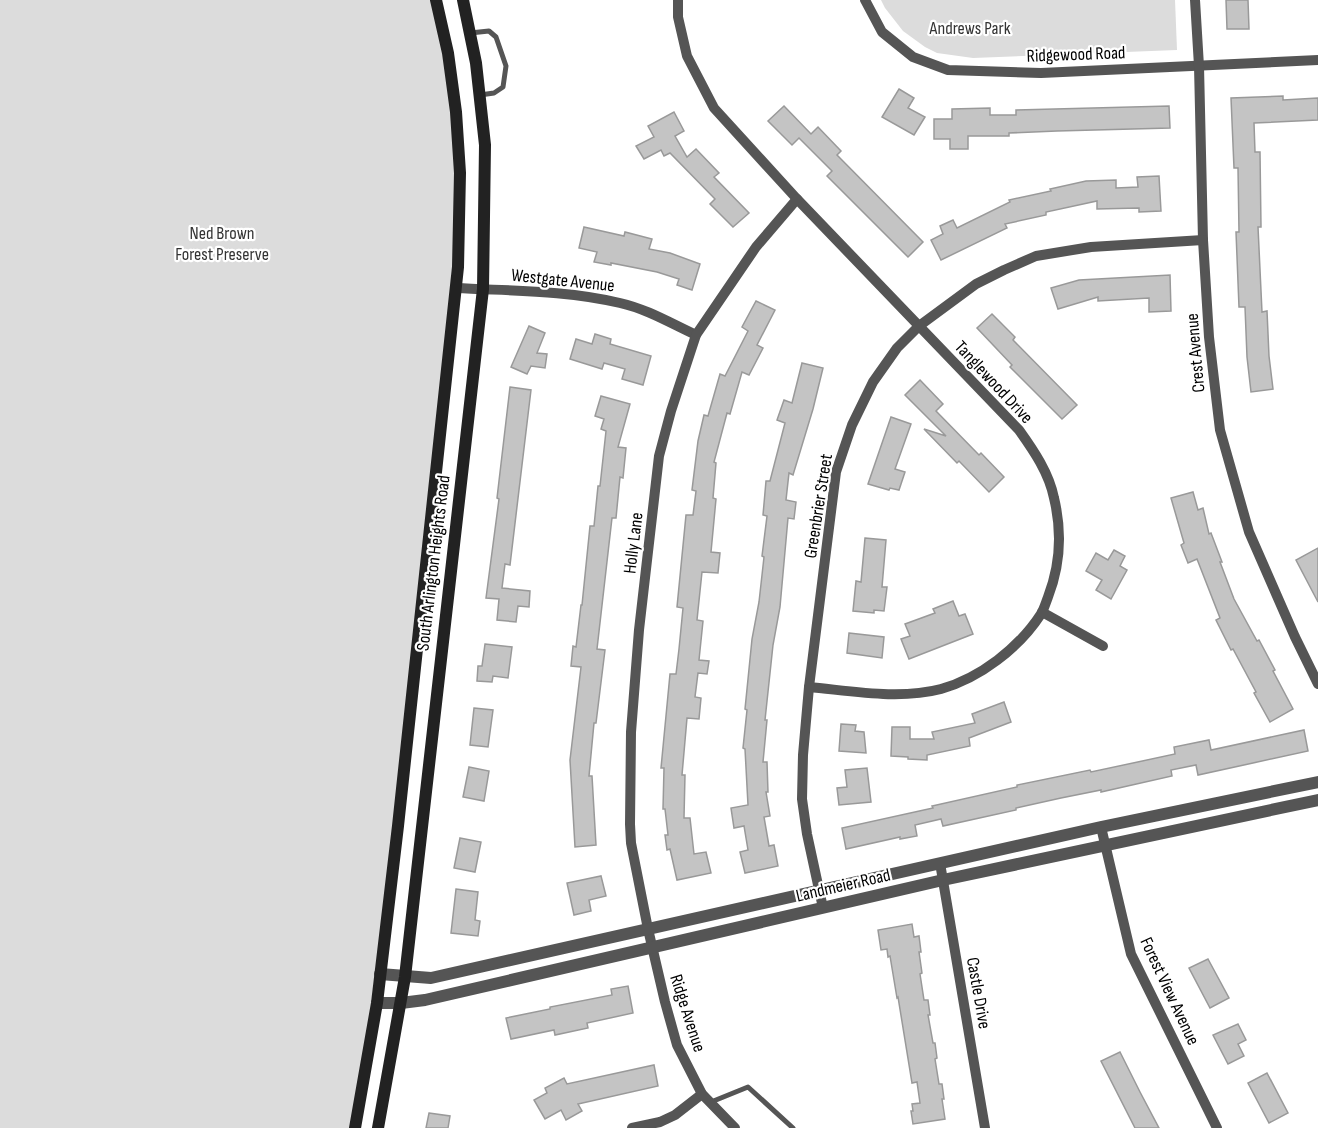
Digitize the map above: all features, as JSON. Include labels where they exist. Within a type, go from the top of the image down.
[{"type":"main road","name":"South Arlington Heights Road","points":[[355,1128],[376,1003],[398,826],[458,267],[460,173],[457,131],[448,53],[436,0]]},
{"type":"main road","name":"South Arlington Heights Road","points":[[378,1128],[405,977],[483,289],[485,146],[476,63],[463,0]]},
{"type":"street","name":"Tanglewood Drive","points":[[678,0],[678,17],[687,56],[714,108],[797,199],[1019,430],[1037,456],[1054,498],[1059,549],[1055,579],[1042,612],[1020,639],[995,662],[967,680],[922,693],[895,694],[809,687]]},
{"type":"street","name":"Ridgewood Road","points":[[865,0],[882,32],[913,57],[948,70],[1041,73],[1318,60]]},
{"type":"street","name":"Crest Avenue","points":[[1195,0],[1203,240],[1209,338],[1220,430],[1249,532],[1294,637],[1318,684]]},
{"type":"street","name":"Holly Lane","points":[[648,929],[634,863],[630,825],[631,732],[639,630],[659,456],[696,335],[756,247],[797,199]]},
{"type":"street","name":"Greenbrier Street","points":[[823,908],[802,799],[809,687],[836,472],[852,425],[873,382],[897,348],[919,326],[976,285],[1036,256],[1091,247],[1203,240]]},
{"type":"street","name":"Westgate Avenue","points":[[456,288],[549,293],[601,299],[637,308],[696,335]]},
{"type":"street","points":[[1042,612],[1103,646]]},
{"type":"street","name":"Landmeier Road","points":[[380,974],[431,978],[1101,827],[1318,782]]},
{"type":"street","name":"Landmeier Road","points":[[376,1003],[425,1000],[944,880],[1318,800]]},
{"type":"street","name":"Forest View Avenue","points":[[1101,827],[1131,954],[1217,1128]]},
{"type":"street","name":"Castle Drive","points":[[940,863],[985,1128]]},
{"type":"street","name":"Ridge Avenue","points":[[648,929],[677,1045],[702,1094],[735,1128]]},
{"type":"street","points":[[632,1128],[660,1122],[675,1115],[702,1094]]},
{"type":"lane","points":[[470,33],[489,32],[496,38],[506,66],[503,87],[494,93],[480,95]]},
{"type":"lane","points":[[711,1102],[748,1087],[794,1128]]},
{"type":"green space","name":"Ned Brown Forest Preserve","points":[[0,0],[436,0],[448,53],[459,193],[418,640],[355,1128],[0,1128]]},
{"type":"green space","name":"Andrews Park","points":[[881,0],[1175,0],[1177,50],[973,58],[937,53],[903,31]]},
{"type":"building","points":[[1226,0],[1248,0],[1249,29],[1227,29]]},
{"type":"building","points":[[899,89],[914,98],[908,108],[925,117],[914,135],[882,117]]},
{"type":"building","points":[[1283,96],[1283,100],[1318,98],[1318,120],[1254,123],[1255,152],[1260,152],[1261,227],[1258,227],[1262,312],[1267,311],[1273,389],[1251,392],[1245,307],[1239,307],[1236,232],[1239,232],[1238,168],[1234,168],[1231,98]]},
{"type":"building","points":[[784,106],[811,134],[818,127],[841,151],[837,155],[923,242],[908,257],[827,176],[832,171],[799,138],[792,145],[768,121]]},
{"type":"building","points":[[1169,106],[1170,128],[968,136],[968,149],[950,149],[950,139],[934,139],[934,119],[952,119],[952,109],[990,108],[990,115],[1016,115],[1016,110]]},
{"type":"building","points":[[674,112],[684,131],[675,136],[687,157],[696,149],[719,173],[714,177],[749,213],[733,227],[710,204],[715,199],[670,153],[664,156],[661,150],[644,159],[636,146],[654,137],[648,126]]},
{"type":"building","points":[[1159,176],[1161,211],[1139,212],[1139,208],[1097,209],[1097,201],[1046,212],[1046,215],[1005,224],[1007,228],[941,260],[931,240],[943,234],[940,226],[953,220],[957,228],[1010,202],[1009,200],[1086,181],[1116,180],[1116,188],[1138,187],[1137,177]]},
{"type":"building","points":[[584,227],[624,236],[625,232],[652,239],[649,249],[670,253],[700,264],[692,290],[677,285],[679,279],[657,272],[594,262],[597,252],[579,248]]},
{"type":"building","points":[[1170,275],[1171,311],[1149,312],[1149,298],[1098,301],[1098,297],[1058,309],[1051,288],[1079,280]]},
{"type":"building","points":[[756,301],[775,310],[757,345],[763,348],[749,375],[742,372],[730,414],[727,413],[714,462],[716,463],[713,498],[716,499],[711,552],[720,553],[718,573],[702,572],[697,620],[703,621],[699,660],[709,661],[707,674],[698,673],[695,697],[701,698],[699,719],[687,718],[682,775],[685,775],[684,818],[690,818],[694,854],[706,852],[711,873],[677,880],[670,849],[667,850],[665,835],[668,835],[665,809],[663,809],[664,768],[661,768],[670,674],[676,674],[679,649],[683,608],[677,607],[686,515],[693,515],[696,491],[692,490],[698,441],[704,415],[708,416],[720,374],[725,376],[748,331],[742,327]]},
{"type":"building","points":[[992,314],[1015,337],[1013,340],[1077,405],[1062,419],[1010,367],[1012,365],[977,328]]},
{"type":"building","points":[[529,326],[545,333],[537,353],[547,354],[545,368],[531,366],[527,374],[511,367]]},
{"type":"building","points":[[595,334],[611,339],[610,344],[651,356],[643,385],[622,379],[625,369],[604,363],[602,369],[570,359],[576,339],[592,344]]},
{"type":"building","points":[[802,363],[823,368],[793,475],[789,473],[786,500],[796,502],[794,519],[788,518],[780,607],[773,645],[765,720],[767,720],[763,762],[767,762],[768,792],[766,792],[770,816],[764,817],[769,846],[774,845],[778,866],[745,873],[740,852],[748,850],[744,826],[734,828],[731,808],[748,805],[745,749],[743,748],[747,710],[745,709],[764,557],[762,556],[767,516],[763,515],[766,481],[770,481],[785,423],[777,420],[784,400],[792,403]]},
{"type":"building","points":[[920,380],[943,404],[936,411],[1004,477],[989,492],[924,429],[946,436],[905,395]]},
{"type":"building","points":[[510,387],[531,390],[510,565],[505,564],[502,588],[530,591],[529,607],[518,606],[516,622],[497,620],[499,599],[486,598]]},
{"type":"building","points":[[601,396],[630,404],[618,447],[626,448],[623,478],[620,477],[616,518],[612,518],[597,649],[605,650],[589,776],[592,776],[596,845],[575,847],[570,760],[581,667],[571,666],[582,605],[590,526],[594,526],[598,486],[600,486],[606,431],[601,429],[604,419],[595,416]]},
{"type":"building","points":[[891,417],[911,424],[895,469],[905,472],[899,490],[890,488],[889,490],[868,484]]},
{"type":"building","points":[[1193,492],[1198,510],[1203,508],[1209,534],[1211,533],[1234,599],[1257,641],[1259,640],[1293,709],[1270,722],[1216,620],[1220,618],[1197,559],[1188,563],[1181,545],[1184,543],[1171,498]]},
{"type":"building","points":[[865,538],[886,540],[882,587],[887,587],[884,611],[874,610],[874,613],[853,611],[856,581],[861,582]]},
{"type":"building","points":[[1318,548],[1318,602],[1296,560]]},
{"type":"building","points":[[1114,550],[1125,556],[1120,566],[1127,570],[1111,599],[1096,590],[1102,580],[1086,571],[1096,553],[1108,560]]},
{"type":"building","points":[[953,601],[959,616],[965,614],[973,634],[909,659],[901,639],[910,636],[905,624],[935,613],[933,609]]},
{"type":"building","points":[[849,633],[884,637],[882,658],[847,653]]},
{"type":"building","points":[[485,644],[512,647],[508,678],[493,676],[492,682],[477,681],[478,666],[482,666]]},
{"type":"building","points":[[1004,702],[1011,722],[969,738],[970,746],[927,755],[927,760],[891,756],[892,727],[910,727],[910,739],[934,739],[932,732],[975,723],[972,714]]},
{"type":"building","points":[[474,708],[493,710],[488,747],[470,745]]},
{"type":"building","points":[[841,724],[856,725],[855,731],[864,732],[866,753],[839,751]]},
{"type":"building","points":[[1304,730],[1308,751],[1198,775],[1196,765],[1171,770],[1172,776],[1101,792],[1101,790],[1061,798],[943,826],[941,819],[915,825],[917,836],[900,839],[900,837],[846,849],[842,828],[933,808],[932,806],[1017,787],[1017,785],[1175,754],[1174,747],[1209,740],[1211,750]]},
{"type":"building","points":[[469,767],[489,771],[484,801],[463,797]]},
{"type":"building","points":[[867,768],[871,802],[839,805],[837,788],[847,787],[845,770]]},
{"type":"building","points":[[460,838],[481,842],[475,872],[454,868]]},
{"type":"building","points":[[601,876],[606,896],[589,900],[591,911],[574,915],[567,883]]},
{"type":"building","points":[[456,889],[478,892],[475,920],[480,921],[478,936],[451,933]]},
{"type":"building","points":[[912,924],[914,937],[919,936],[922,973],[920,974],[924,1000],[928,1000],[930,1015],[928,1015],[933,1043],[935,1043],[939,1084],[942,1084],[945,1119],[913,1124],[912,1104],[920,1103],[917,1082],[912,1083],[890,956],[888,957],[887,949],[881,950],[878,930]]},
{"type":"building","points":[[1208,959],[1229,998],[1210,1008],[1189,968]]},
{"type":"building","points":[[628,986],[633,1013],[587,1023],[588,1028],[555,1035],[554,1030],[511,1039],[506,1018],[612,995],[611,989]]},
{"type":"building","points":[[1238,1024],[1246,1040],[1238,1044],[1244,1056],[1228,1064],[1213,1035]]},
{"type":"building","points":[[1120,1052],[1159,1128],[1135,1128],[1101,1061]]},
{"type":"building","points":[[654,1065],[658,1086],[578,1104],[582,1111],[566,1120],[561,1110],[545,1119],[534,1100],[547,1093],[545,1088],[564,1078],[567,1084]]},
{"type":"building","points":[[1267,1073],[1288,1113],[1269,1123],[1248,1083]]},
{"type":"building","points":[[429,1113],[450,1116],[448,1128],[426,1128]]}]
